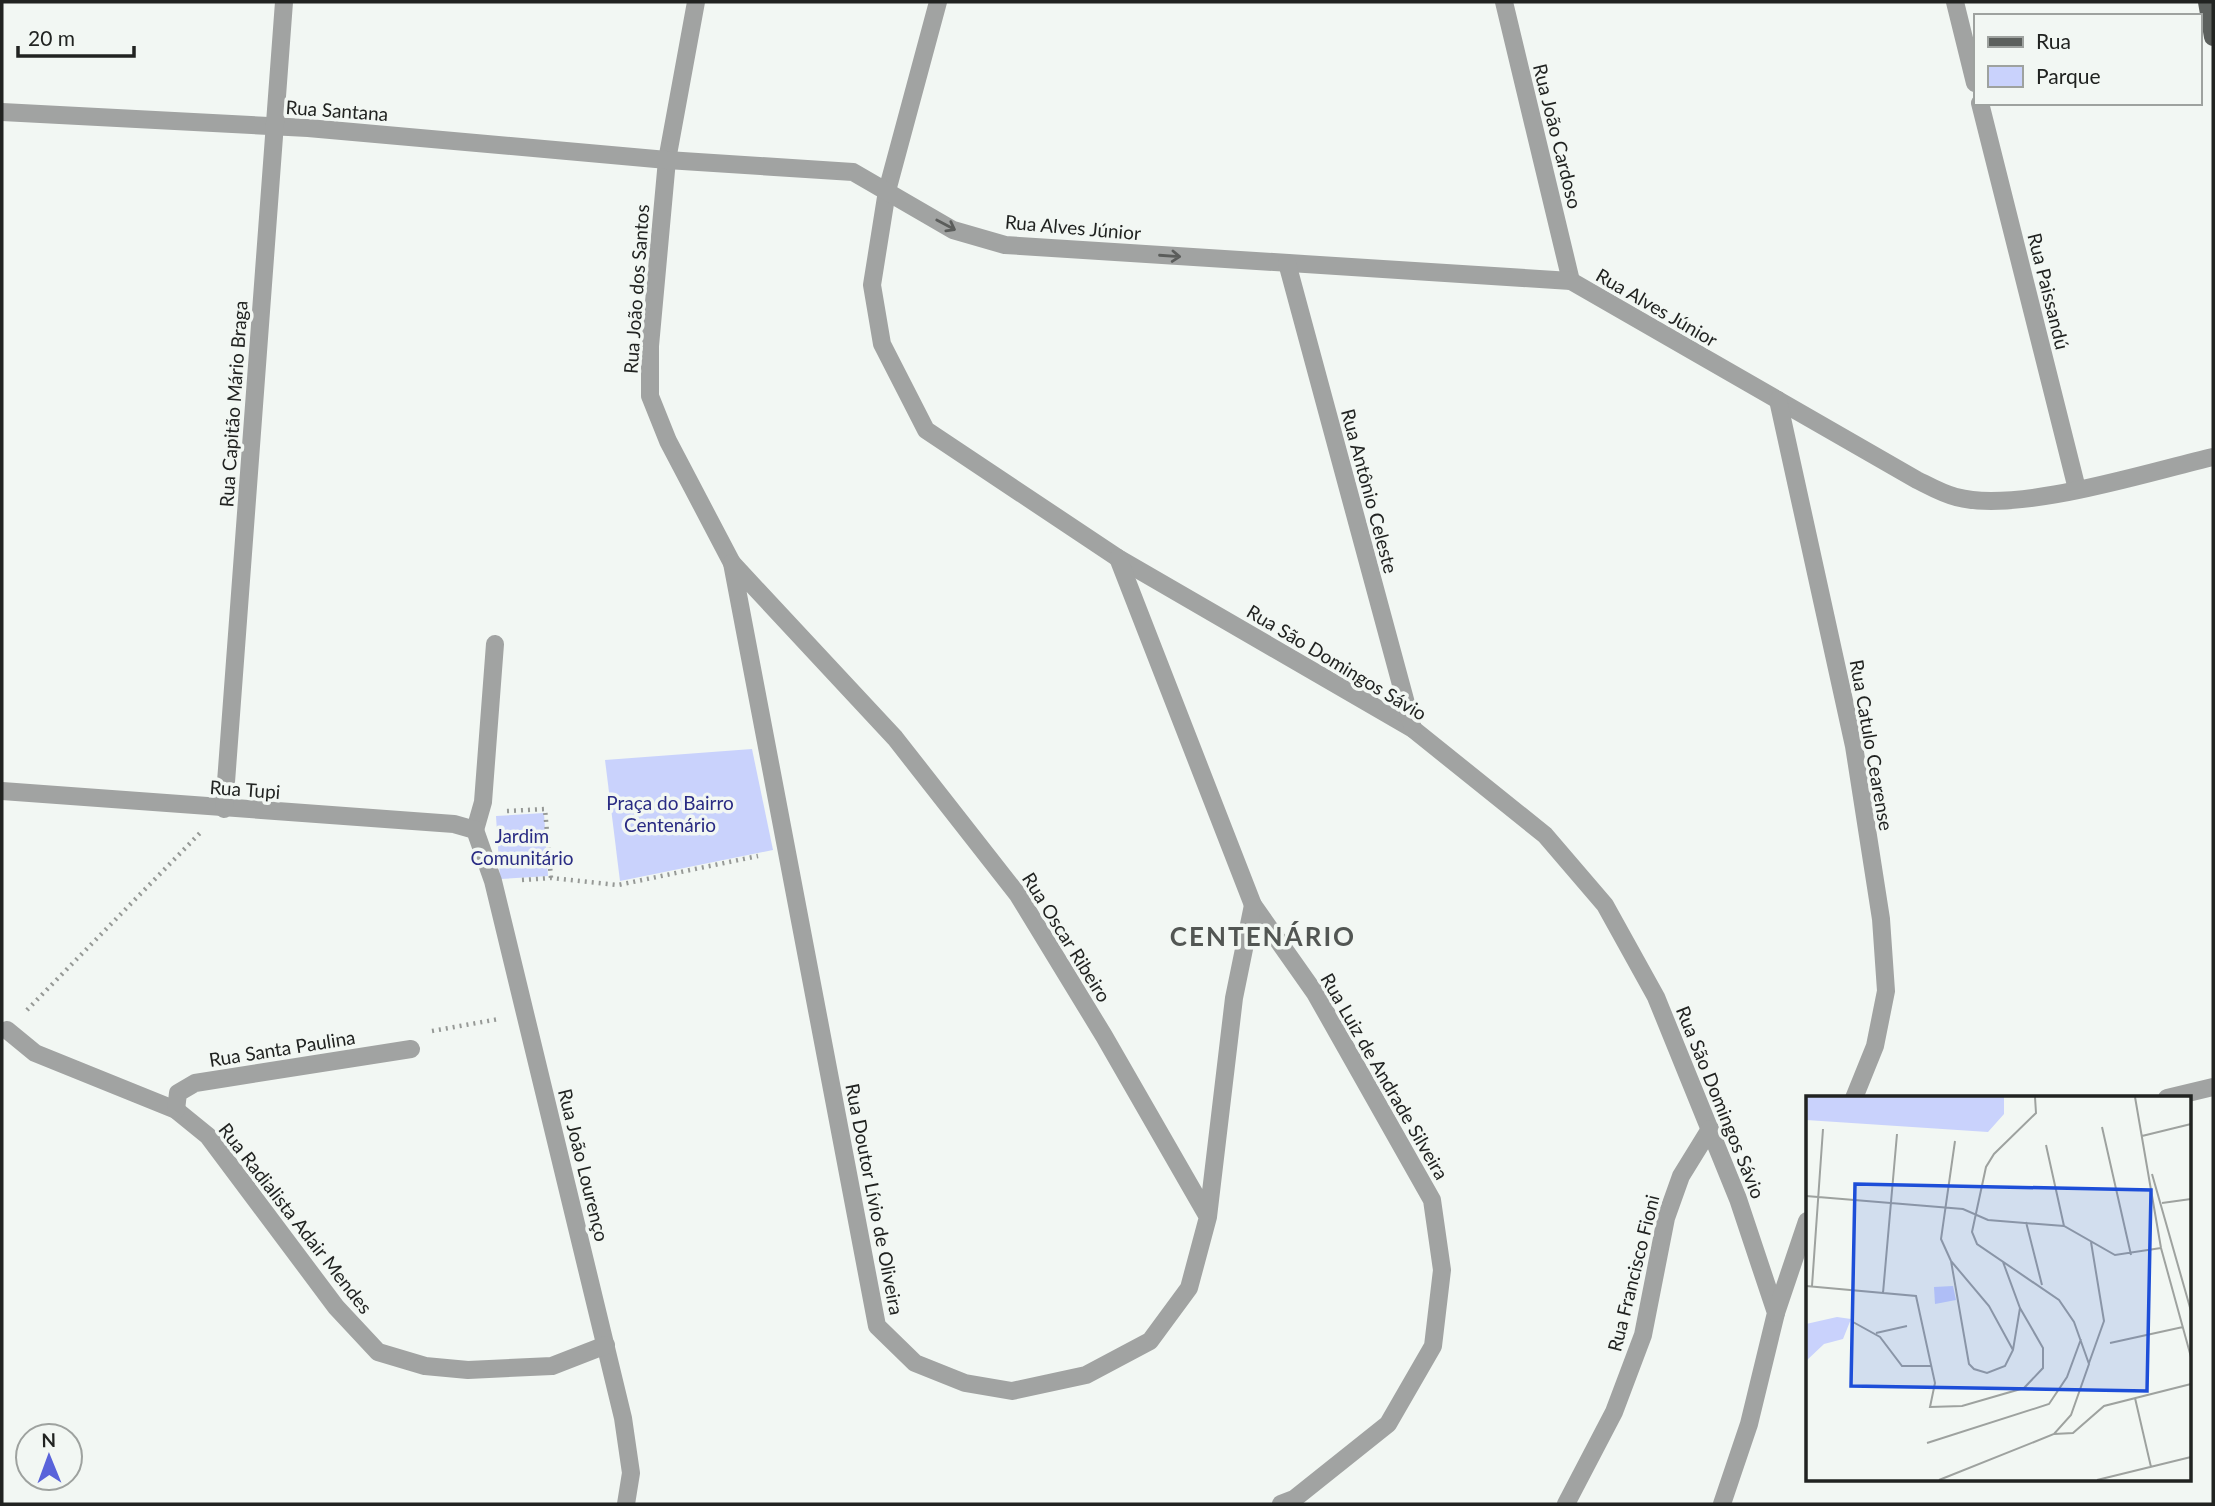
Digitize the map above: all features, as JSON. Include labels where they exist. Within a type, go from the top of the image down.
[{"type":"main road","points":[[2207,2],[2213,37]]},
{"type":"street","name":"Rua Capitão Mário Braga","points":[[224,808],[284,2]]},
{"type":"street","name":"Rua João dos Santos","points":[[696,2],[667,160],[650,346],[650,396],[668,441],[732,563]]},
{"type":"street","name":"Rua São Domingos Sávio","points":[[938,2],[887,191],[872,285],[882,344],[926,430],[1118,558],[1413,729],[1545,835],[1605,905],[1656,997],[1738,1199],[1776,1313]]},
{"type":"street","name":"Rua João Cardoso","points":[[1504,2],[1571,281]]},
{"type":"street","points":[[1955,2],[1974,79]]},
{"type":"street","name":"Rua Paissandú","points":[[1981,105],[2077,489]]},
{"type":"street","name":"Rua Santana","points":[[2,112],[274,127],[667,160],[853,172],[887,191]]},
{"type":"street","name":"Rua Alves Júnior","points":[[887,191],[953,230],[1005,246],[1571,281],[1917,480],[1956,497],[2000,502],[2077,489],[2213,457]]},
{"type":"street","name":"Rua Antônio Celeste","points":[[1287,263],[1413,729]]},
{"type":"street","name":"Rua Catulo Cearense","points":[[1778,400],[1854,746],[1881,919],[1886,991],[1875,1046],[1855,1096]]},
{"type":"street","name":"Rua Luiz de Andrade Silveira","points":[[1118,558],[1253,905],[1315,993],[1432,1200],[1442,1270],[1433,1346],[1388,1424],[1294,1499],[1280,1504]]},
{"type":"street","name":"Rua Doutor Lívio de Oliveira","points":[[732,563],[758,688],[877,1326],[915,1363],[965,1383],[1012,1391],[1086,1375],[1150,1341],[1189,1288],[1208,1217]]},
{"type":"street","name":"Rua Oscar Ribeiro","points":[[732,563],[895,738],[1018,895],[1104,1036],[1208,1217]]},
{"type":"street","points":[[477,834],[483,802],[495,644]]},
{"type":"street","name":"Rua Tupi","points":[[2,791],[454,824],[477,834]]},
{"type":"street","name":"Rua João Lourenço","points":[[477,834],[525,1014],[623,1418],[631,1473],[626,1504]]},
{"type":"street","points":[[1208,1217],[1234,998],[1253,905]]},
{"type":"street","name":"Rua Radialista Adair Mendes","points":[[7,1030],[34,1053],[176,1110],[208,1136],[335,1307],[378,1352],[425,1366],[468,1370],[552,1366],[606,1345]]},
{"type":"street","name":"Rua Santa Paulina","points":[[176,1110],[178,1093],[195,1083],[411,1049]]},
{"type":"street","points":[[2175,1096],[2213,1087]]},
{"type":"street","name":"Rua Francisco Fioni","points":[[1566,1504],[1614,1412],[1643,1335],[1666,1218],[1681,1176],[1710,1129]]},
{"type":"street","points":[[1723,1504],[1749,1424],[1776,1313],[1806,1224]]},
{"type":"path","points":[[7,1030],[224,808]]},
{"type":"path","points":[[495,812],[545,809],[551,878]]},
{"type":"path","points":[[515,881],[551,878],[618,885],[788,850]]},
{"type":"path","points":[[411,1049],[408,1035],[525,1014]]},
{"type":"green space","name":"Praça do Bairro Centenário","points":[[752,749],[773,850],[620,881],[605,760]]},
{"type":"green space","name":"Jardim Comunitário","points":[[544,813],[548,876],[500,879],[496,816]]},
{"type":"district","name":"CENTENÁRIO","points":[[1263,936]]}]
